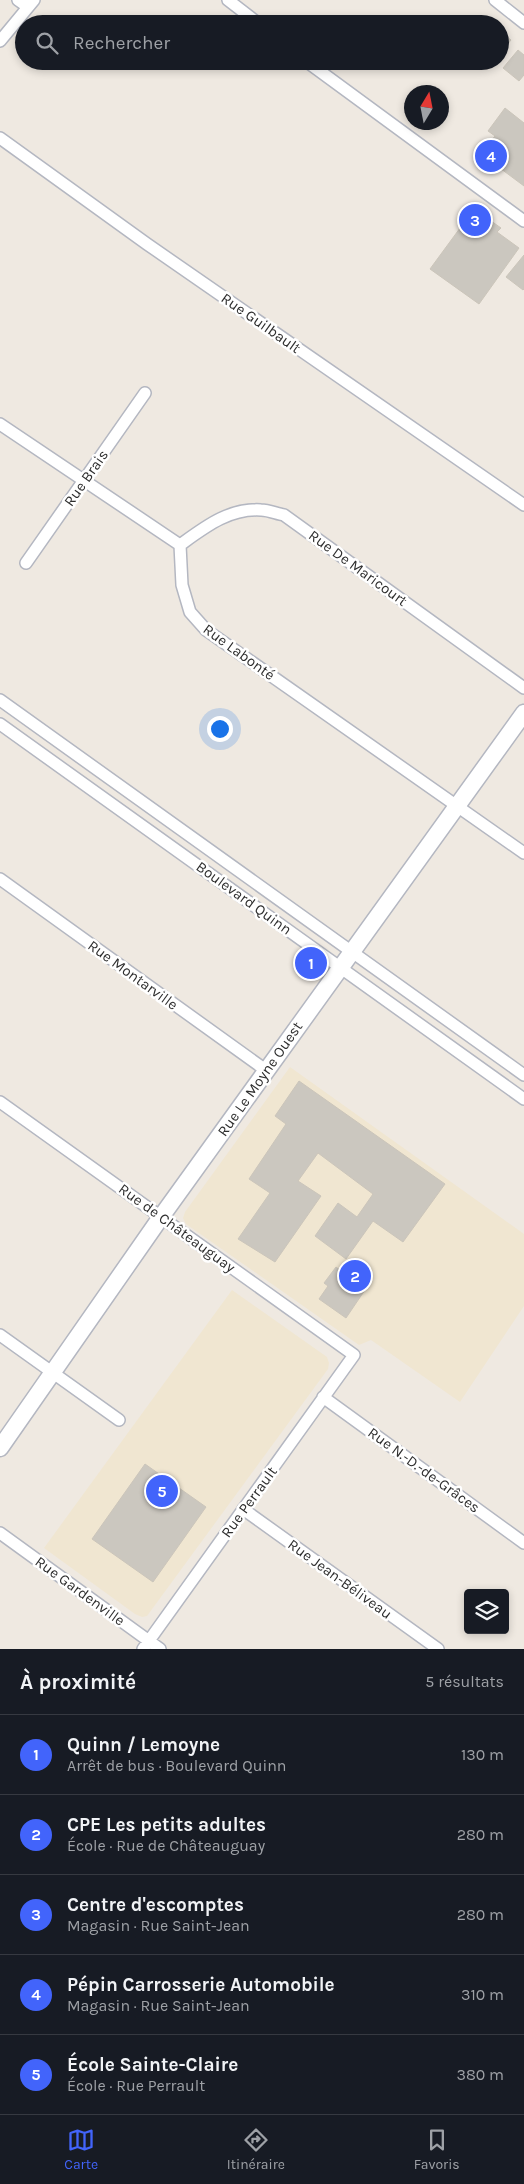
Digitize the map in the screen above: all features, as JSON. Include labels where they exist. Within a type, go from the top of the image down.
[{"type":"street","points":[[18,0],[31,4],[22,15]]},
{"type":"street","points":[[228,0],[247,15]]},
{"type":"street","points":[[495,0],[524,23]]},
{"type":"street","points":[[0,41],[15,23]]},
{"type":"street","points":[[318,70],[524,221]]},
{"type":"street","name":"Rue Guilbault","points":[[0,138],[155,249],[524,505]]},
{"type":"street","name":"Rue Brais","points":[[26,563],[145,393]]},
{"type":"street","points":[[0,424],[180,545]]},
{"type":"street","name":"Rue De Maricourt","points":[[180,545],[211,522],[233,513],[261,510],[284,515],[524,688]]},
{"type":"street","name":"Rue Labonté","points":[[180,545],[182,585],[190,612],[206,630],[524,854]]},
{"type":"street","name":"Boulevard Quinn","points":[[0,700],[524,1075]]},
{"type":"street","name":"Rue Le Moyne Ouest","points":[[0,1448],[161,1217],[524,713]]},
{"type":"street","name":"Boulevard Quinn","points":[[0,724],[524,1099]]},
{"type":"street","points":[[85,785],[97,769]]},
{"type":"street","name":"Rue Montarville","points":[[0,879],[267,1071]]},
{"type":"street","name":"Rue de Châteauguay","points":[[0,1102],[354,1355]]},
{"type":"street","points":[[0,1335],[119,1420]]},
{"type":"street","name":"Rue Perrault","points":[[146,1645],[354,1355]]},
{"type":"street","name":"Rue N.-D.-de-Grâces","points":[[323,1397],[524,1543]]},
{"type":"street","name":"Rue Jean-Béliveau","points":[[243,1509],[438,1649]]},
{"type":"street","name":"Rue Gardenville","points":[[0,1533],[146,1645],[160,1649]]},
{"type":"shaded area","points":[[290,1067],[524,1234],[524,1306],[460,1402],[371,1340],[359,1345],[186,1224],[183,1218],[185,1212]]},
{"type":"shaded area","points":[[232,1290],[327,1357],[328,1369],[147,1616],[142,1617],[135,1614],[44,1548]]},
{"type":"building","points":[[518,50],[524,55],[524,75],[519,81],[505,70],[509,70],[509,61]]},
{"type":"building","points":[[505,108],[524,123],[524,186],[481,154],[495,136],[488,131]]},
{"type":"building","points":[[474,209],[501,228],[497,232],[519,248],[479,304],[430,269]]},
{"type":"building","points":[[524,255],[524,289],[523,290],[506,277]]},
{"type":"building","points":[[299,1081],[445,1184],[403,1242],[373,1221],[346,1259],[315,1236],[338,1203],[357,1217],[373,1194],[318,1153],[298,1181],[321,1196],[275,1262],[238,1239],[270,1193],[249,1179],[286,1124],[275,1116]]},
{"type":"building","points":[[336,1267],[350,1278],[355,1273],[369,1284],[346,1318],[319,1299],[328,1286],[324,1283]]},
{"type":"building","points":[[145,1464],[206,1507],[153,1582],[92,1539]]},
{"type":"place","name":"Pépin Carrosserie Automobile","points":[[491,156]]},
{"type":"place","name":"Centre d'escomptes","points":[[475,220]]},
{"type":"place","name":"Quinn / Lemoyne","points":[[311,963]]},
{"type":"place","name":"CPE Les petits adultes","points":[[355,1276]]},
{"type":"place","name":"École Sainte-Claire","points":[[162,1491]]}]
